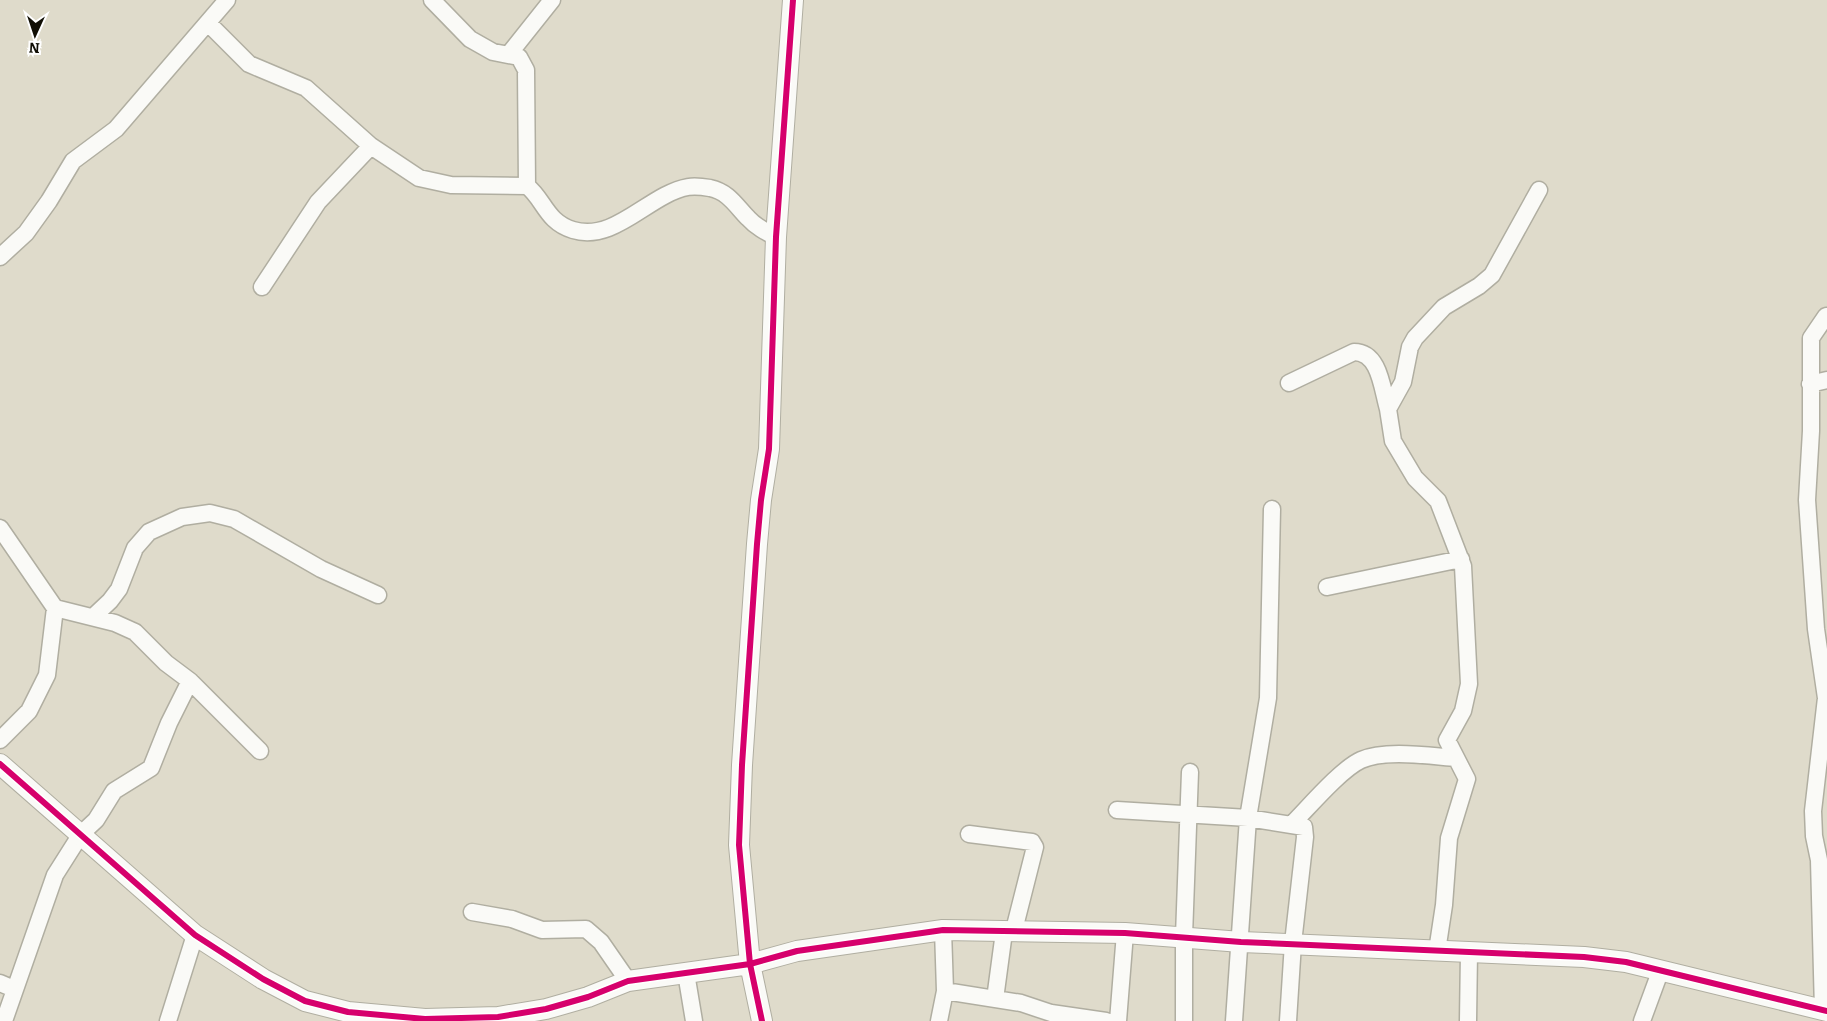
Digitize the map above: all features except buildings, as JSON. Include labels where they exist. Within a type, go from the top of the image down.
[{"type":"street","points":[[0,257],[26,233],[50,202],[73,161],[116,129],[227,0]]},
{"type":"street","points":[[432,0],[470,40],[492,52],[519,57],[526,70],[527,186]]},
{"type":"street","points":[[509,54],[552,0]]},
{"type":"street","points":[[762,1021],[750,964],[739,846],[742,765],[760,500],[769,448],[776,237],[793,0]]},
{"type":"street","points":[[208,23],[249,64],[306,88],[371,146],[419,178],[451,185],[527,186],[533,190],[551,217],[572,230],[591,232],[611,227],[668,194],[688,187],[712,189],[730,197],[749,219],[764,231],[776,237]]},
{"type":"street","points":[[262,288],[318,202],[371,146]]},
{"type":"street","points":[[1388,409],[1403,382],[1410,347],[1414,338],[1444,307],[1479,286],[1492,275],[1539,190]]},
{"type":"street","points":[[0,764],[195,935],[263,980],[305,1001],[345,1016],[424,1020],[498,1019],[547,1015],[628,981],[750,964],[797,951],[943,930],[1125,933],[1184,936],[1242,942],[1584,957],[1626,962],[1660,972],[1825,1011],[1819,860],[1814,836],[1813,811],[1826,698],[1823,643],[1807,512],[1811,431],[1811,338],[1826,316]]},
{"type":"street","points":[[1289,383],[1354,352],[1363,352],[1370,356],[1376,367],[1388,409],[1393,441],[1415,478],[1438,502],[1461,558],[1466,592],[1469,684],[1463,711],[1447,740],[1468,779],[1449,838],[1444,905],[1438,951]]},
{"type":"street","points":[[1810,384],[1827,380]]},
{"type":"street","points":[[1234,1021],[1242,942],[1248,818],[1268,698],[1272,509]]},
{"type":"street","points":[[93,617],[110,602],[118,589],[135,548],[150,532],[182,517],[210,512],[234,519],[321,569],[378,596]]},
{"type":"street","points":[[0,528],[55,608],[47,675],[28,711],[0,740]]},
{"type":"street","points":[[1327,588],[1461,558]]},
{"type":"street","points":[[55,608],[93,617],[135,632],[166,663],[190,680],[260,751]]},
{"type":"street","points":[[4,1021],[7,986],[56,875],[82,834],[96,820],[114,791],[151,768],[169,723],[190,680]]},
{"type":"street","points":[[1292,825],[1348,768],[1360,760],[1389,755],[1456,758]]},
{"type":"street","points":[[1184,1021],[1184,936],[1190,772]]},
{"type":"street","points":[[1117,810],[1248,818],[1304,827],[1292,943],[1288,1021]]},
{"type":"street","points":[[970,834],[1032,842],[1035,847],[1009,931],[995,999]]},
{"type":"street","points":[[472,912],[512,919],[542,930],[586,928],[601,942],[628,981]]},
{"type":"street","points":[[939,1021],[945,991],[943,930]]},
{"type":"street","points":[[1118,1021],[1125,933]]},
{"type":"street","points":[[168,1021],[195,935]]},
{"type":"street","points":[[1468,952],[1468,1021]]},
{"type":"street","points":[[1642,1021],[1660,972]]},
{"type":"street","points":[[686,973],[694,1021]]},
{"type":"street","points":[[945,991],[1021,1003],[1051,1017],[1106,1021]]},
{"type":"cycle path","points":[[762,1021],[750,964],[739,845],[742,765],[757,544],[761,500],[769,449],[776,237],[793,0]]},
{"type":"cycle path","points":[[0,764],[195,935],[263,979],[305,1001],[348,1012],[425,1019],[498,1017],[546,1009],[588,997],[628,981],[750,964],[797,951],[943,930],[1125,933],[1241,942],[1584,957],[1626,962],[1827,1011]]}]
